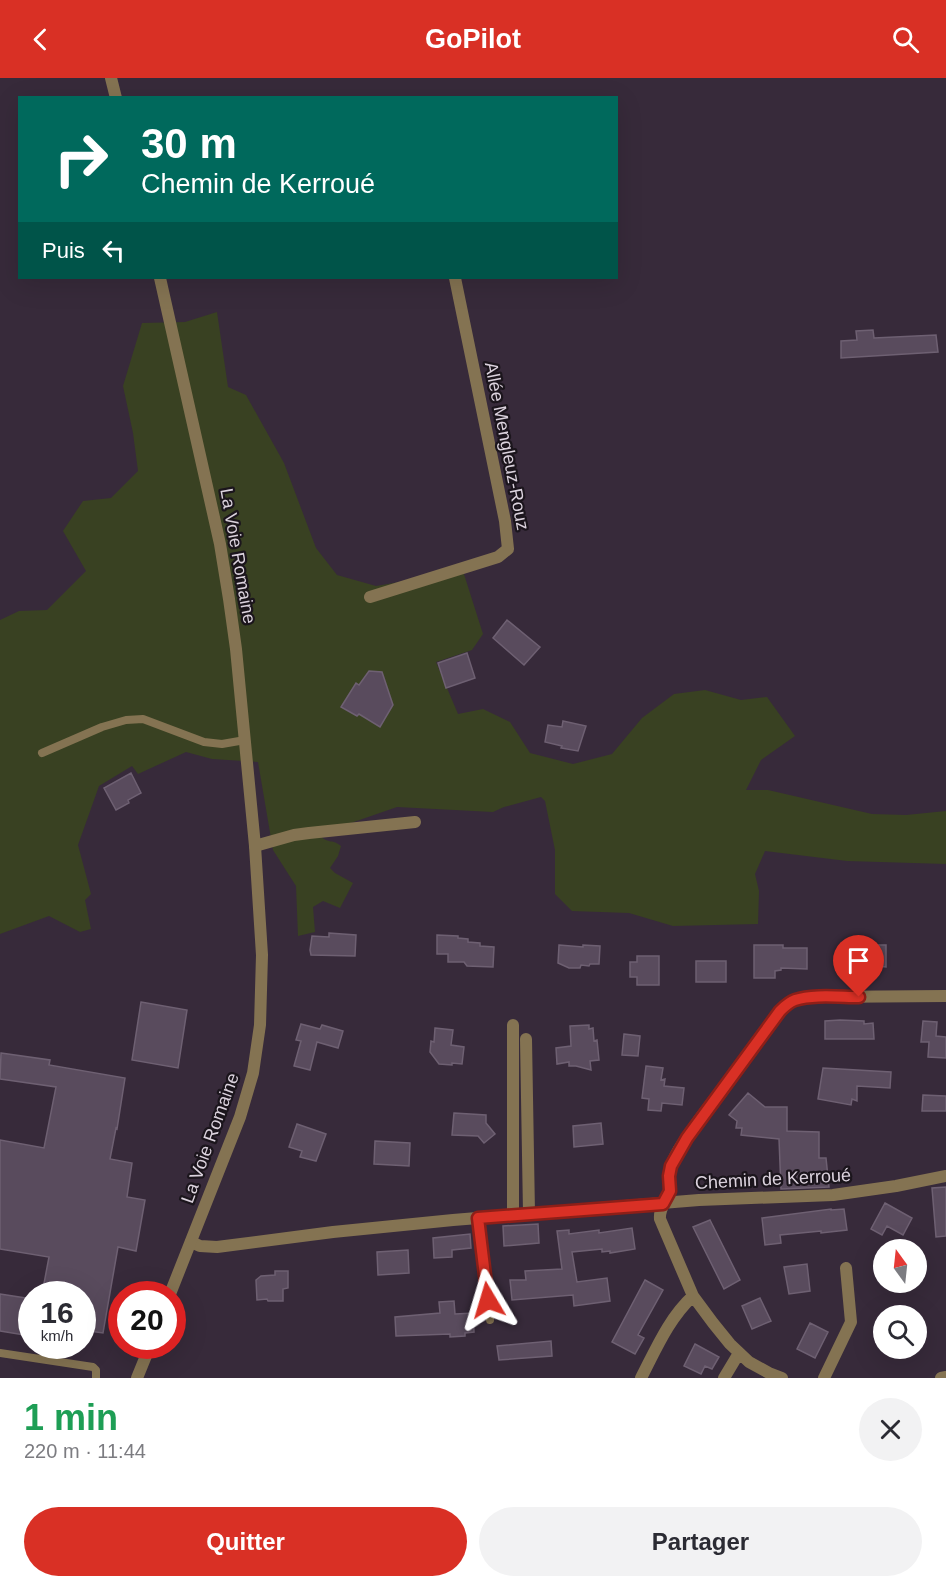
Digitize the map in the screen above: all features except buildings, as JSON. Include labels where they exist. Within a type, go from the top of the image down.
[{"type":"street","points":[[111,78],[116,96]]},
{"type":"street","name":"La Voie Romaine","points":[[160,279],[220,544],[236,649],[255,846],[262,955],[262,999],[258,1048],[253,1073],[240,1116],[175,1281]]},
{"type":"street","name":"Allée Mengleuz-Rouz","points":[[370,597],[498,557],[508,549],[505,521],[455,279]]},
{"type":"street","points":[[255,846],[309,833],[416,822]]},
{"type":"street","points":[[782,1378],[758,1367],[739,1353],[693,1296],[660,1219],[663,1204],[670,1191],[671,1166],[687,1138],[780,1011],[795,999],[946,996]]},
{"type":"street","points":[[513,1025],[513,1215]]},
{"type":"street","points":[[526,1038],[529,1213]]},
{"type":"street","name":"Chemin de Kerroué","points":[[191,1242],[200,1246],[217,1247],[333,1232],[529,1213],[731,1198],[833,1195],[946,1176]]},
{"type":"street","points":[[824,1378],[851,1322],[846,1268]]},
{"type":"street","points":[[641,1378],[668,1326],[693,1296]]},
{"type":"street","points":[[724,1378],[739,1353]]},
{"type":"street","points":[[137,1378],[145,1359]]},
{"type":"street","points":[[941,1378],[946,1377]]},
{"type":"lane","points":[[42,753],[102,727],[126,720],[143,719],[204,742],[222,744],[245,740]]},
{"type":"lane","points":[[478,1218],[490,1320]]},
{"type":"lane","points":[[0,1353],[93,1367],[96,1370],[96,1378]]},
{"type":"green space","points":[[217,312],[228,387],[246,395],[284,463],[316,548],[337,575],[376,586],[463,571],[483,634],[472,650],[436,662],[458,714],[483,709],[510,722],[530,753],[573,764],[612,754],[642,718],[674,694],[705,690],[741,700],[767,697],[795,736],[761,760],[746,790],[768,790],[872,814],[906,815],[946,811],[946,864],[847,861],[765,851],[755,874],[759,891],[758,924],[673,926],[629,913],[572,911],[555,894],[555,850],[545,801],[541,797],[493,812],[397,807],[320,836],[341,846],[330,868],[353,883],[340,908],[323,901],[313,907],[315,932],[298,936],[296,886],[273,850],[258,762],[212,759],[186,752],[138,774],[132,766],[99,786],[78,845],[91,894],[85,900],[91,929],[80,932],[49,916],[0,934],[0,620],[19,611],[47,610],[86,571],[63,531],[83,501],[111,498],[138,471],[123,386],[142,323],[185,322]]},
{"type":"route","points":[[488,1300],[478,1218],[663,1204],[670,1191],[671,1166],[687,1138],[780,1011],[795,999],[859,997]]}]
